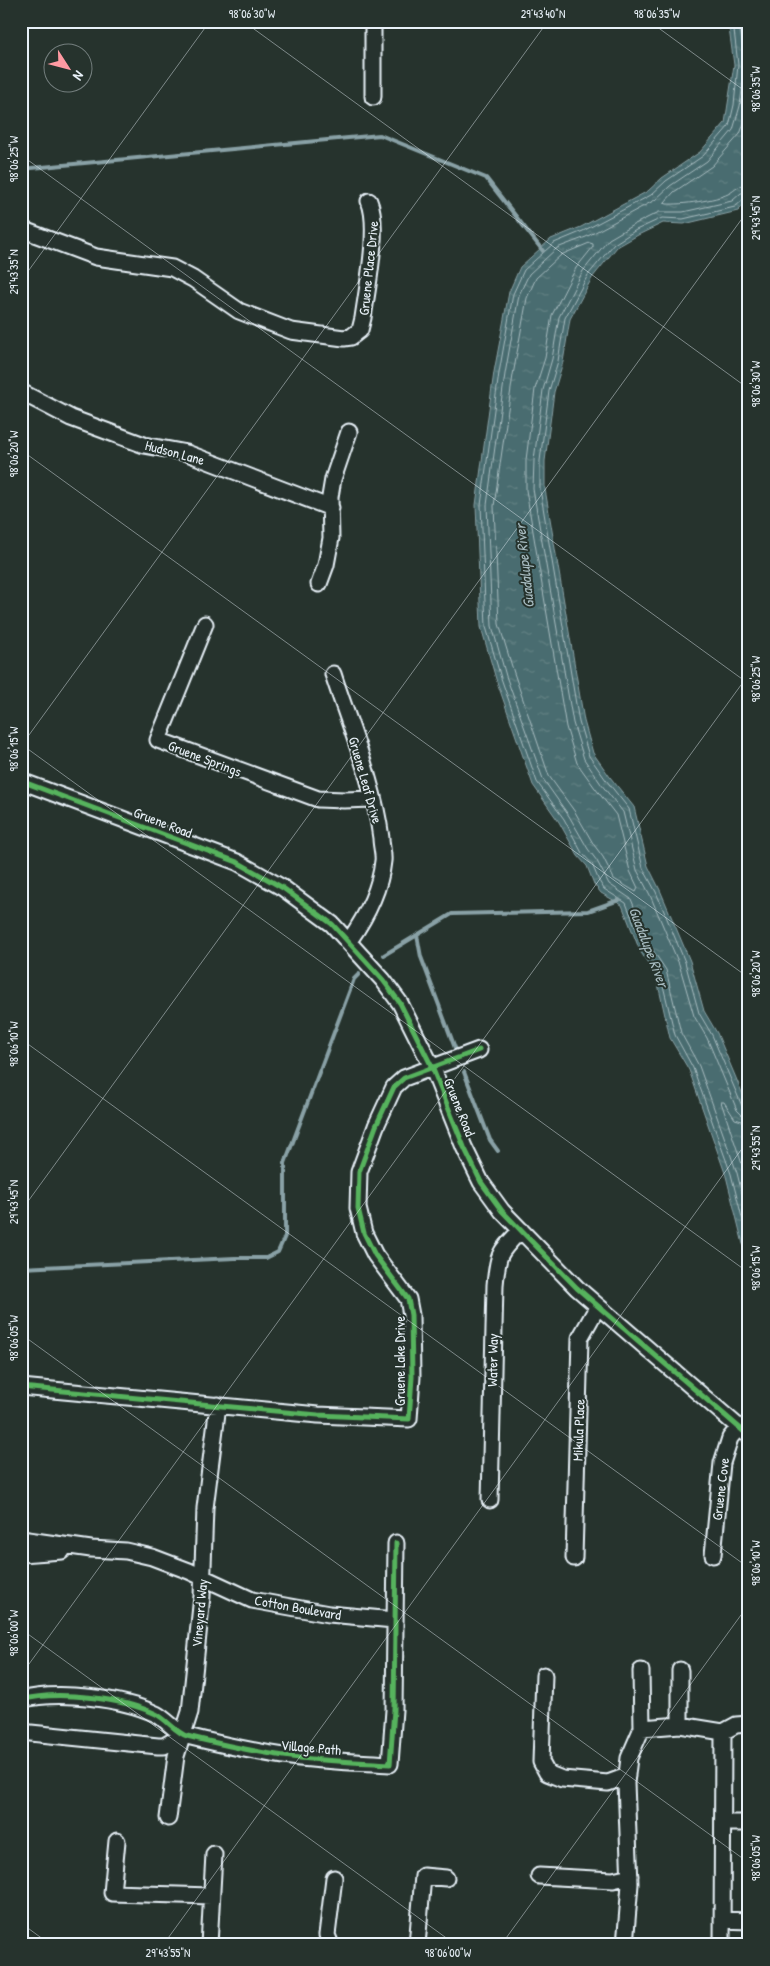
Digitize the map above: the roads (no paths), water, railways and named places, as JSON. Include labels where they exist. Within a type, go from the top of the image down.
[{"type":"street","points":[[373,21],[373,97]]},
{"type":"street","name":"Gruene Place Drive","points":[[21,229],[96,257],[172,268],[193,279],[233,308],[245,314],[291,331],[344,338],[356,335],[364,318],[374,227],[373,209],[369,201]]},
{"type":"street","name":"Hudson Lane","points":[[21,392],[71,418],[144,445],[186,453],[331,508]]},
{"type":"street","points":[[319,584],[326,565],[331,538],[333,479],[349,432]]},
{"type":"street","name":"Gruene Springs","points":[[205,624],[158,740],[318,798],[344,800],[373,799]]},
{"type":"street","name":"Gruene Leaf Drive","points":[[333,674],[379,820],[383,860],[374,898],[362,924],[349,941]]},
{"type":"street","name":"Gruene Road","points":[[21,781],[237,862],[283,888],[332,924],[383,980],[400,1003],[432,1067],[464,1147],[481,1182],[502,1211],[545,1257],[598,1306],[744,1431]]},
{"type":"street","name":"Gruene Lake Drive","points":[[21,1387],[318,1415],[409,1419],[412,1377],[411,1315],[408,1300],[375,1255],[364,1233],[358,1208],[359,1172],[376,1126],[394,1087],[404,1078],[479,1050]]},
{"type":"street","name":"Water Way","points":[[490,1500],[493,1316],[498,1258],[504,1247],[521,1230]]},
{"type":"street","name":"Mikula Place","points":[[574,1558],[580,1338],[598,1306]]},
{"type":"street","name":"Vineyard Way","points":[[168,1818],[176,1756],[190,1712],[202,1577],[205,1508],[218,1405]]},
{"type":"street","name":"Gruene Cove","points":[[713,1555],[722,1463],[730,1438],[744,1431]]},
{"type":"street","name":"Cotton Boulevard","points":[[21,1539],[152,1557],[252,1600],[329,1614],[394,1620]]},
{"type":"street","name":"Village Path","points":[[21,1700],[63,1695],[108,1701],[155,1713],[168,1721],[183,1735],[242,1749],[285,1756],[390,1764],[394,1710],[396,1543]]},
{"type":"street","name":"Cotton Boulevard","points":[[21,1554],[91,1550]]},
{"type":"street","points":[[680,1670],[680,1725]]},
{"type":"street","points":[[625,1945],[630,1876],[627,1776],[629,1758],[642,1728],[641,1671]]},
{"type":"street","points":[[544,1675],[542,1762],[547,1773],[562,1779],[608,1783],[627,1776]]},
{"type":"street","points":[[642,1728],[680,1725],[723,1732],[736,1725],[749,1724]]},
{"type":"street","points":[[21,1732],[158,1746],[164,1746],[183,1735]]},
{"type":"street","points":[[722,1945],[723,1732]]},
{"type":"street","points":[[722,1823],[749,1823]]},
{"type":"street","points":[[117,1840],[112,1893],[211,1896]]},
{"type":"street","points":[[209,1945],[214,1854]]},
{"type":"street","points":[[417,1945],[423,1876],[446,1878]]},
{"type":"street","points":[[539,1876],[613,1880],[630,1876]]},
{"type":"street","points":[[332,1945],[327,1935],[334,1878]]},
{"type":"street","points":[[722,1920],[749,1921]]},
{"type":"water","name":"Guadalupe River","points":[[728,21],[749,21],[749,200],[738,211],[684,224],[663,223],[638,235],[617,247],[592,278],[570,319],[563,362],[554,392],[545,461],[545,489],[584,721],[593,753],[634,807],[648,866],[690,961],[704,1011],[717,1033],[749,1109],[749,1255],[743,1244],[726,1176],[689,1070],[670,1038],[656,975],[640,951],[622,905],[601,893],[594,884],[587,866],[578,856],[559,822],[533,785],[496,679],[481,627],[476,505],[494,372],[509,292],[520,267],[551,239],[581,227],[648,191],[662,178],[700,152],[725,123],[734,65]]},
{"type":"waterway","points":[[21,169],[380,135],[486,178],[543,251]]},
{"type":"waterway","points":[[384,955],[452,914],[588,911],[619,900]]},
{"type":"waterway","points":[[417,935],[421,957],[455,1048]]},
{"type":"waterway","points":[[21,1268],[266,1258],[278,1252],[285,1236],[285,1163],[354,979],[359,974]]},
{"type":"waterway","points":[[464,1072],[490,1140],[498,1151]]}]
